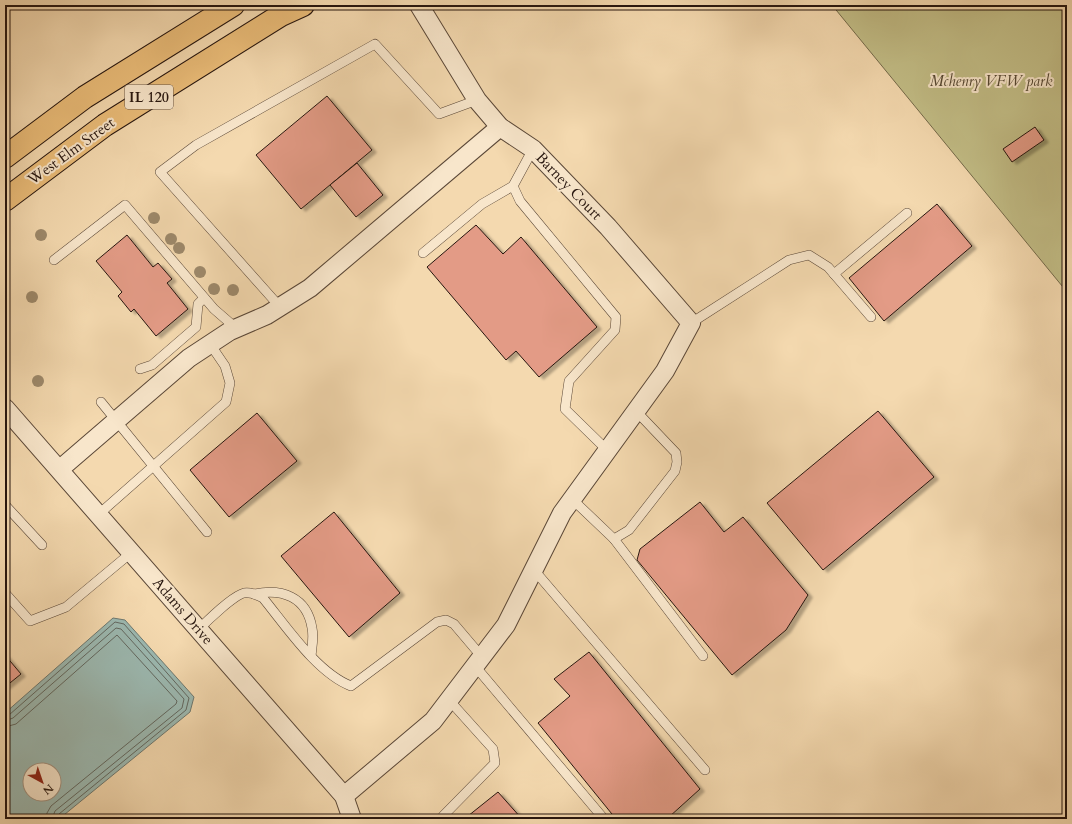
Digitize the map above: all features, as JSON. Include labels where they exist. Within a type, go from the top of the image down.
[{"type":"main road","name":"IL 120","points":[[5,157],[85,97],[234,5]]},
{"type":"main road","name":"West Elm Street","points":[[5,200],[104,125],[282,15],[303,5]]},
{"type":"street","name":"Barney Court","points":[[419,5],[477,100],[500,127],[533,149],[608,227],[691,323]]},
{"type":"street","points":[[60,469],[189,358],[210,344],[280,307],[310,288],[500,127]]},
{"type":"street","points":[[344,796],[433,721],[506,625],[562,513],[665,371],[691,323]]},
{"type":"street","name":"Adams Drive","points":[[5,408],[199,628],[344,796],[352,819]]},
{"type":"lane","points":[[280,307],[160,172],[196,145],[375,44],[439,114],[477,100]]},
{"type":"lane","points":[[423,253],[482,204],[512,186],[533,149]]},
{"type":"lane","points":[[512,186],[520,201],[616,317],[615,330],[569,381],[565,409],[608,450]]},
{"type":"lane","points":[[54,260],[125,205],[204,298],[237,329]]},
{"type":"lane","points":[[834,274],[907,213]]},
{"type":"lane","points":[[691,323],[789,260],[810,255],[828,266],[871,317]]},
{"type":"lane","points":[[140,369],[152,365],[196,327],[198,304],[204,298]]},
{"type":"lane","points":[[99,514],[226,402],[230,383],[225,366],[210,344]]},
{"type":"lane","points":[[100,402],[207,532]]},
{"type":"lane","points":[[614,539],[628,530],[675,471],[677,462],[676,453],[672,448],[636,411]]},
{"type":"lane","points":[[572,500],[614,539],[703,656]]},
{"type":"lane","points":[[5,505],[42,545]]},
{"type":"lane","points":[[5,593],[30,621],[66,607],[132,552]]},
{"type":"lane","points":[[534,570],[705,770]]},
{"type":"lane","points":[[199,628],[222,608],[244,593],[254,594],[268,591],[282,592],[302,605],[309,615],[313,630],[311,656]]},
{"type":"lane","points":[[254,594],[263,598],[311,656],[339,681],[351,686],[438,622],[446,620],[454,624],[479,661],[604,819]]},
{"type":"lane","points":[[443,819],[442,816],[495,763],[493,749],[449,700]]},
{"type":"green space","name":"Mchenry VFW park","points":[[832,5],[1067,5],[1067,292]]},
{"type":"water","points":[[113,618],[125,620],[194,697],[190,712],[59,819],[5,819],[5,713]]},
{"type":"building","points":[[327,96],[372,150],[301,209],[256,155]]},
{"type":"building","points":[[1035,127],[1044,140],[1012,162],[1003,149]]},
{"type":"building","points":[[357,163],[383,195],[356,217],[330,185]]},
{"type":"building","points":[[937,204],[972,246],[884,321],[849,278]]},
{"type":"building","points":[[476,225],[503,254],[521,237],[597,327],[539,377],[516,351],[506,360],[427,267]]},
{"type":"building","points":[[127,235],[153,267],[158,263],[172,279],[167,283],[188,309],[156,336],[134,309],[131,312],[118,296],[122,292],[96,261]]},
{"type":"building","points":[[878,411],[934,477],[823,570],[767,503]]},
{"type":"building","points":[[257,413],[297,461],[229,517],[190,470]]},
{"type":"building","points":[[700,502],[724,532],[743,517],[808,595],[786,630],[732,675],[637,560],[640,549]]},
{"type":"building","points":[[334,512],[400,593],[349,637],[281,556]]},
{"type":"building","points":[[589,652],[700,789],[669,817],[671,819],[616,819],[538,723],[570,696],[554,679]]},
{"type":"building","points":[[5,655],[21,674],[5,687]]},
{"type":"building","points":[[498,792],[522,819],[470,819],[468,816]]}]
